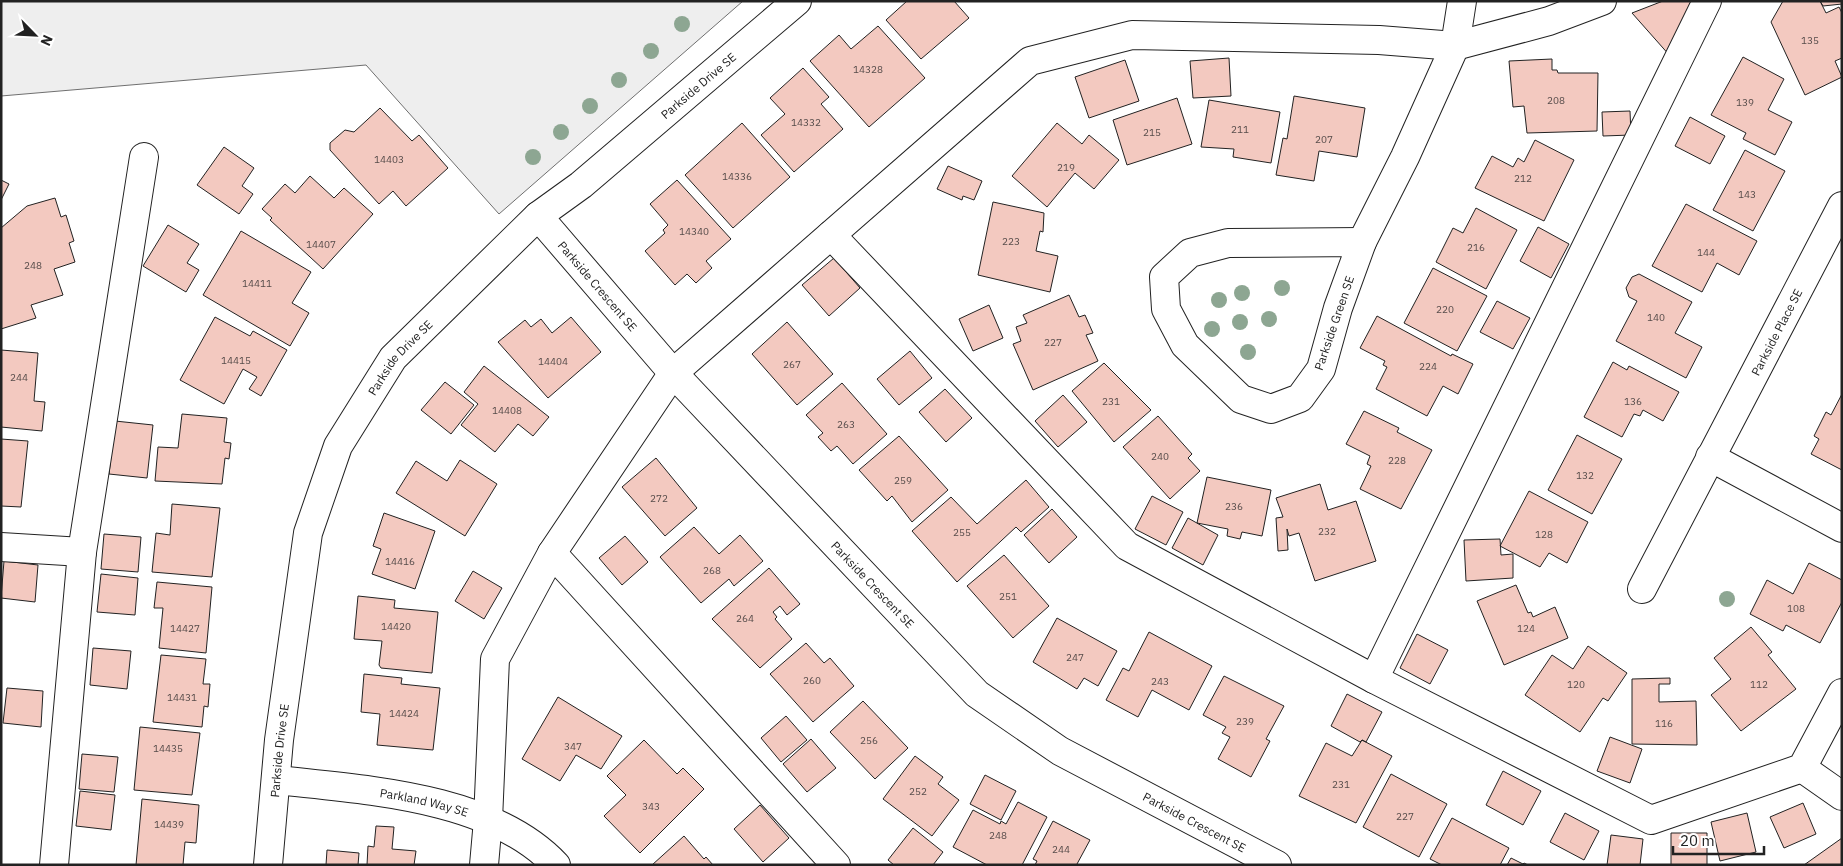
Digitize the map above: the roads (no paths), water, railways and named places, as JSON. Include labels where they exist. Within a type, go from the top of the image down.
[{"type":"street","name":"Parkside Drive SE","points":[[268,865],[277,780],[279,740],[308,534],[338,446],[393,358],[538,216],[580,185],[797,1]]},
{"type":"street","name":"Parkside Green SE","points":[[1362,242],[1228,243],[1190,253],[1164,277],[1166,309],[1185,345],[1241,399],[1271,409],[1300,398],[1321,369],[1338,308],[1362,242],[1405,157],[1455,46],[1462,1]]},
{"type":"street","points":[[484,865],[488,820],[494,659],[552,553],[673,373],[1030,60],[1132,35],[1379,40],[1455,46],[1549,22],[1602,1]]},
{"type":"street","points":[[1374,680],[1707,1]]},
{"type":"street","points":[[54,865],[82,552],[144,157]]},
{"type":"street","name":"Parkside Place SE","points":[[1642,589],[1842,206]]},
{"type":"street","name":"Parkside Crescent SE","points":[[538,216],[673,373],[978,694],[1060,751],[1241,856],[1277,865]]},
{"type":"street","points":[[831,235],[1127,546],[1374,680],[1652,820],[1802,768],[1842,694]]},
{"type":"street","points":[[1710,457],[1842,528]]},
{"type":"street","points":[[1,547],[82,552]]},
{"type":"street","points":[[552,553],[836,865]]},
{"type":"street","points":[[1802,768],[1842,796]]},
{"type":"street","name":"Parkland Way SE","points":[[277,780],[398,793],[488,820],[540,849],[556,865]]}]
